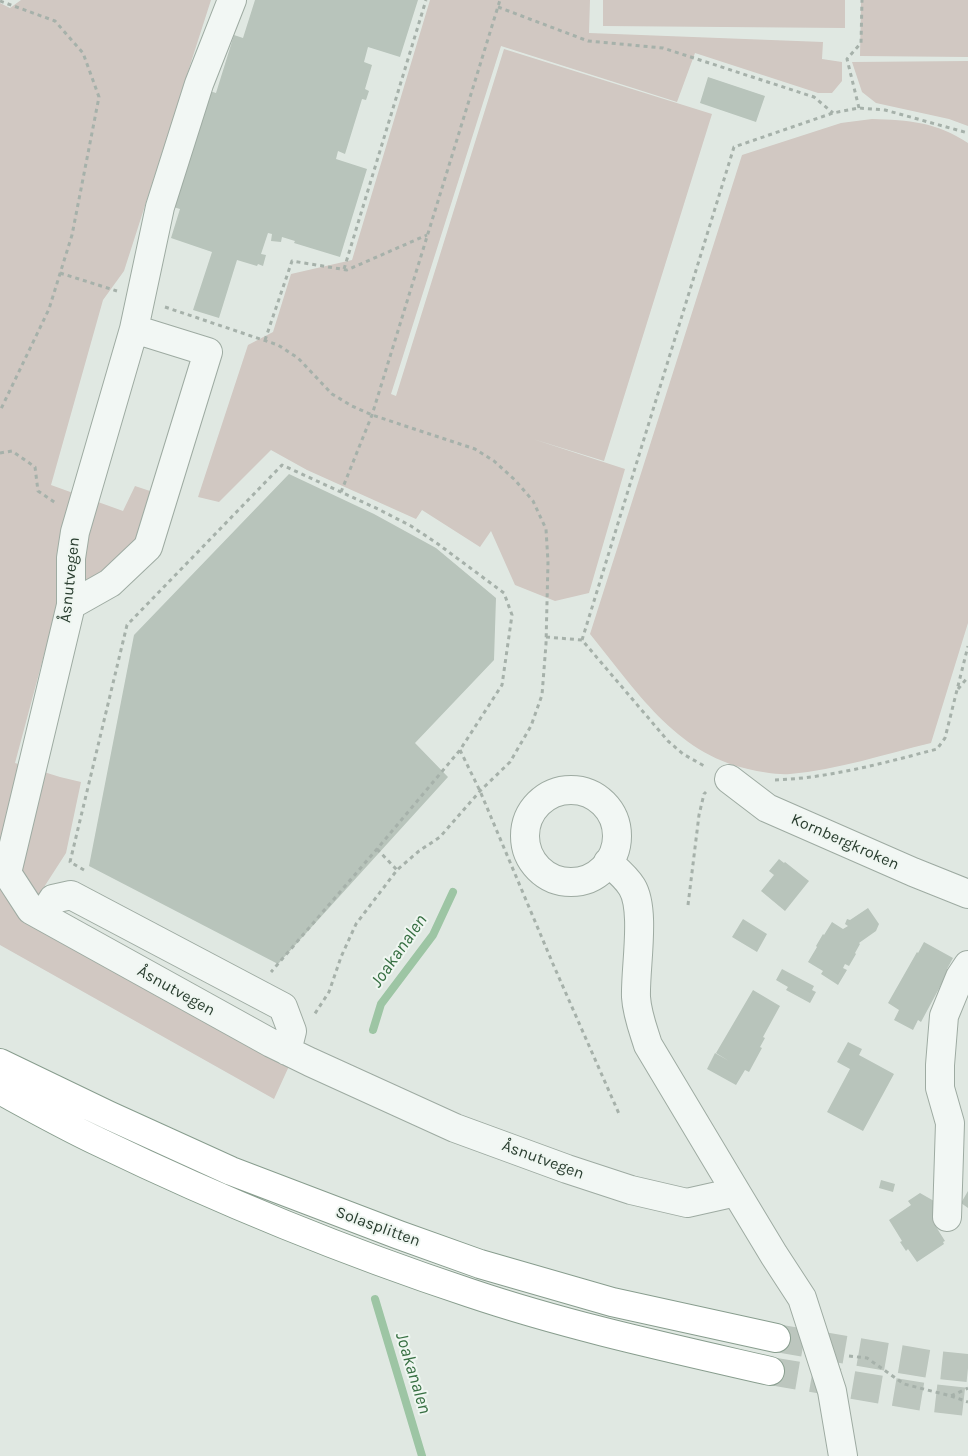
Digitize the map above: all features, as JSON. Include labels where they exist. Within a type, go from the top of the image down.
[{"type":"highway","name":"Solasplitten","points":[[0,1063],[108,1116],[231,1171],[408,1239],[480,1264],[612,1302],[776,1338]]},
{"type":"highway","name":"Solasplitten","points":[[0,1090],[97,1142],[220,1198],[386,1263],[471,1294],[605,1332],[770,1372]]},
{"type":"street","name":"Åsnutvegen","points":[[232,0],[199,84],[160,207],[134,329],[75,532],[71,558],[71,606],[7,872],[31,910],[247,1031],[290,1041],[455,1128],[631,1190],[687,1203],[736,1192]]},
{"type":"street","points":[[71,606],[110,583],[148,547],[208,352],[134,329]]},
{"type":"street","name":"Kornbergkroken","points":[[729,778],[767,808],[968,894]]},
{"type":"street","points":[[608,862],[622,874],[633,888],[637,901],[639,917],[636,997],[640,1021],[648,1045],[774,1255],[802,1298],[832,1391],[843,1456]]},
{"type":"street","points":[[42,916],[53,899],[71,896],[283,1007],[290,1041]]},
{"type":"street","points":[[947,1217],[950,1123],[940,1088],[940,1055],[944,1016],[960,977],[968,965]]},
{"type":"path","points":[[10,0],[11,5]]},
{"type":"path","points":[[344,269],[426,0]]},
{"type":"path","points":[[342,492],[372,415],[500,0]]},
{"type":"path","points":[[859,108],[847,59],[861,43],[862,0]]},
{"type":"path","points":[[0,1],[55,22],[83,53],[99,97],[72,235],[49,309],[0,411]]},
{"type":"path","points":[[498,7],[588,41],[663,48],[814,98],[833,113]]},
{"type":"path","points":[[582,640],[734,147],[833,113],[859,108],[885,110],[968,134]]},
{"type":"path","points":[[265,340],[292,261],[347,270],[428,234]]},
{"type":"path","points":[[60,273],[265,340],[298,358],[332,394],[352,406],[372,415],[475,449],[494,461],[515,480],[533,501],[546,529],[548,562],[542,695],[531,726],[510,762],[480,791],[440,837],[419,851],[397,870],[356,924],[341,957],[329,992],[312,1018],[290,1041]]},
{"type":"path","points":[[0,453],[12,451],[34,467],[38,491],[59,505],[66,482],[87,487]]},
{"type":"path","points":[[87,871],[70,862],[127,625],[282,465],[378,509],[411,526],[438,544],[504,593],[512,615],[502,685],[460,750],[254,992]]},
{"type":"path","points":[[374,514],[378,509]]},
{"type":"path","points":[[546,637],[582,640],[668,741],[683,754],[729,778]]},
{"type":"path","points":[[768,781],[822,776],[937,749],[945,738],[968,646]]},
{"type":"path","points":[[956,691],[968,677]]},
{"type":"path","points":[[460,750],[480,791],[620,1116]]},
{"type":"path","points":[[688,905],[699,815],[704,794],[713,784],[729,778]]},
{"type":"path","points":[[377,849],[397,870]]},
{"type":"path","points":[[265,966],[273,970]]},
{"type":"path","points":[[848,1356],[866,1358],[904,1384],[968,1402]]},
{"type":"path","points":[[951,1396],[968,1388]]},
{"type":"shaded area","points":[[21,0],[211,0],[124,271],[103,300],[51,485],[123,511],[135,486],[156,493],[142,536],[88,586],[60,595],[15,763],[81,782],[66,853],[37,898],[290,1064],[274,1099],[0,945],[0,3],[10,8]]},
{"type":"shaded area","points":[[430,0],[590,0],[589,33],[823,42],[822,59],[842,62],[842,81],[832,93],[818,93],[695,53],[677,102],[501,46],[391,394],[396,396],[504,49],[712,114],[604,461],[533,439],[625,469],[589,593],[555,601],[515,585],[491,531],[480,547],[422,510],[416,519],[307,470],[271,450],[219,502],[198,497],[248,345],[273,332],[291,274],[352,260]]},
{"type":"shaded area","points":[[603,0],[845,0],[845,28],[603,26]]},
{"type":"shaded area","points":[[861,0],[968,0],[968,57],[860,56]]},
{"type":"shaded area","points":[[968,61],[968,126],[949,119],[876,103],[862,92],[852,62]]},
{"type":"shaded area","points":[[872,119],[910,121],[933,126],[968,143],[968,623],[931,743],[808,772],[780,774],[764,772],[722,761],[699,749],[678,734],[641,697],[590,634],[742,155],[841,123]]},
{"type":"building","points":[[255,0],[418,0],[400,57],[368,47],[364,62],[372,65],[365,89],[369,91],[366,100],[362,99],[345,154],[338,151],[336,159],[367,169],[340,257],[294,243],[295,241],[282,237],[281,242],[271,241],[272,234],[268,233],[261,254],[266,255],[263,266],[237,260],[219,318],[193,310],[212,252],[171,238],[180,209],[170,206],[206,90],[216,93],[234,35],[243,38]]},
{"type":"building","points":[[708,77],[765,96],[756,122],[700,103]]},
{"type":"building","points":[[289,474],[374,514],[436,548],[496,598],[494,660],[415,743],[448,777],[278,964],[89,866],[134,635]]},
{"type":"building","points":[[779,859],[809,881],[785,911],[761,891],[774,875],[769,871]]},
{"type":"building","points":[[868,908],[879,924],[876,931],[859,943],[856,954],[849,966],[845,964],[843,968],[847,970],[838,985],[821,974],[823,971],[808,962],[823,934],[832,922],[843,929],[848,926],[845,924],[847,919],[850,920]]},
{"type":"building","points":[[743,919],[767,934],[757,952],[732,937]]},
{"type":"building","points":[[924,942],[953,958],[947,969],[949,970],[921,1022],[918,1020],[913,1030],[894,1020],[899,1010],[888,1003]]},
{"type":"building","points":[[782,969],[814,986],[812,990],[816,992],[810,1003],[786,990],[788,987],[776,980]]},
{"type":"building","points":[[753,990],[780,1006],[763,1037],[765,1038],[760,1047],[762,1048],[749,1072],[745,1070],[736,1085],[707,1069],[715,1053],[729,1061],[716,1053]]},
{"type":"building","points":[[848,1042],[862,1049],[859,1055],[894,1074],[863,1131],[827,1112],[850,1069],[837,1062]]},
{"type":"building","points":[[881,1180],[895,1184],[893,1192],[879,1188]]},
{"type":"building","points":[[968,1191],[968,1208],[961,1203]]},
{"type":"building","points":[[920,1193],[941,1205],[933,1222],[945,1241],[943,1242],[944,1244],[917,1262],[908,1249],[906,1251],[900,1242],[902,1241],[889,1220],[911,1205],[908,1201]]},
{"type":"waterway","name":"Joakanalen","points":[[373,1030],[381,1004],[433,935],[453,892]]},
{"type":"waterway","name":"Joakanalen","points":[[375,1299],[422,1456]]},
{"type":"tunnel","points":[[776,1338],[929,1364],[968,1368]]},
{"type":"tunnel","points":[[770,1371],[924,1397],[968,1402]]}]
